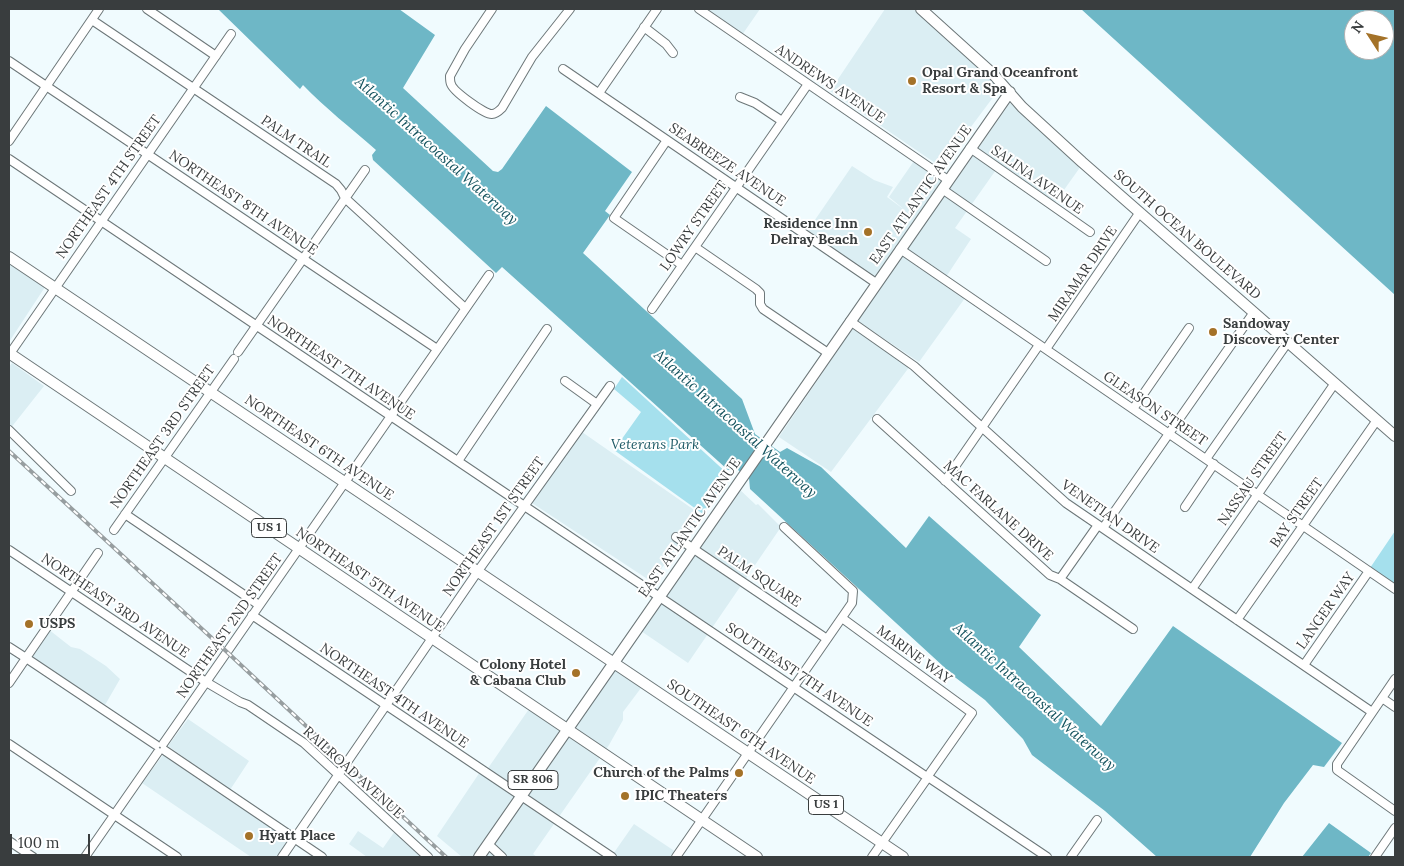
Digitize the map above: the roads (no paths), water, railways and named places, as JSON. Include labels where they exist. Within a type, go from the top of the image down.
[{"type":"main road","name":"SOUTH OCEAN BOULEVARD","points":[[922,9],[974,56],[1025,109],[1082,162],[1395,436]]},
{"type":"main road","name":"EAST ATLANTIC AVENUE","points":[[479,857],[1010,92]]},
{"type":"main road","name":"NORTHEAST 6TH AVENUE","points":[[9,257],[614,662]]},
{"type":"main road","name":"NORTHEAST 5TH AVENUE","points":[[9,354],[567,730]]},
{"type":"main road","name":"SOUTHEAST 6TH AVENUE","points":[[614,662],[904,857]]},
{"type":"main road","name":"US 1","points":[[567,730],[757,857]]},
{"type":"street","points":[[9,140],[99,9]]},
{"type":"street","points":[[147,9],[216,56]]},
{"type":"street","points":[[492,9],[465,49],[450,76],[450,84],[459,93],[486,113],[492,114],[498,112],[532,58],[570,9]]},
{"type":"street","points":[[599,93],[657,9]]},
{"type":"street","name":"ANDREWS AVENUE","points":[[699,9],[808,84],[1046,261]]},
{"type":"street","name":"PALM TRAIL","points":[[92,20],[336,184],[342,190],[345,198],[466,308]]},
{"type":"street","points":[[644,27],[666,44],[673,53]]},
{"type":"street","name":"NORTHEAST 4TH STREET","points":[[9,354],[231,34]]},
{"type":"street","name":"NORTHEAST 8TH AVENUE","points":[[9,61],[437,349]]},
{"type":"street","name":"SEABREEZE AVENUE","points":[[563,69],[876,283]]},
{"type":"street","name":"LOWRY STREET","points":[[652,309],[808,84]]},
{"type":"street","points":[[740,97],[755,103],[782,121]]},
{"type":"street","points":[[668,140],[614,218],[682,265]]},
{"type":"street","name":"SALINA AVENUE","points":[[970,148],[1090,232]]},
{"type":"street","name":"NORTHEAST 7TH AVENUE","points":[[9,159],[659,597]]},
{"type":"street","name":"NORTHEAST 3RD STREET","points":[[114,530],[365,170]]},
{"type":"street","name":"MIRAMAR DRIVE","points":[[945,481],[982,427],[1043,347],[1140,212]]},
{"type":"street","points":[[695,247],[756,289],[760,293],[760,304],[763,310],[828,353]]},
{"type":"street","name":"GLEASON STREET","points":[[900,249],[1395,589]]},
{"type":"street","name":"NORTHEAST 2ND STREET","points":[[85,857],[489,275]]},
{"type":"street","points":[[1060,579],[1101,527],[1169,434],[1254,312]]},
{"type":"street","name":"VENETIAN DRIVE","points":[[850,321],[914,366],[1058,496],[1372,712]]},
{"type":"street","points":[[1133,409],[1189,328]]},
{"type":"street","points":[[458,461],[547,329]]},
{"type":"street","points":[[1206,459],[1288,342]]},
{"type":"street","points":[[565,381],[597,404]]},
{"type":"street","name":"NASSAU STREET","points":[[1192,589],[1335,383]]},
{"type":"street","name":"NORTHEAST 1ST STREET","points":[[282,857],[478,571],[610,386]]},
{"type":"street","name":"MAC FARLANE DRIVE","points":[[878,419],[1050,575],[1060,579],[1133,628]]},
{"type":"street","name":"BAY STREET","points":[[1237,620],[1377,420]]},
{"type":"street","points":[[9,430],[72,491]]},
{"type":"street","points":[[1184,506],[1214,464]]},
{"type":"street","points":[[125,514],[260,605]]},
{"type":"street","points":[[676,857],[828,639],[854,598],[853,591],[784,527]]},
{"type":"street","name":"PALM SQUARE","points":[[676,537],[828,639]]},
{"type":"street","name":"NORTHEAST 3RD AVENUE","points":[[9,550],[206,682]]},
{"type":"street","points":[[9,683],[98,553]]},
{"type":"street","name":"LANGER WAY","points":[[1304,665],[1369,571]]},
{"type":"street","name":"SOUTHEAST 7TH AVENUE","points":[[659,597],[1047,857]]},
{"type":"street","name":"NORTHEAST 4TH AVENUE","points":[[252,615],[612,857]]},
{"type":"street","name":"MARINE WAY","points":[[842,618],[972,713],[928,777]]},
{"type":"street","points":[[9,646],[322,857]]},
{"type":"street","points":[[1395,679],[1337,764],[1337,770],[1395,811]]},
{"type":"street","name":"RAILROAD AVENUE","points":[[206,682],[248,705],[304,743],[428,857]]},
{"type":"street","points":[[1382,698],[1395,707]]},
{"type":"street","points":[[9,744],[177,857]]},
{"type":"street","points":[[872,857],[928,777]]},
{"type":"street","points":[[1071,857],[1097,820]]},
{"type":"street","points":[[1375,857],[1395,828]]},
{"type":"street","points":[[9,841],[32,857]]},
{"type":"street","points":[[488,844],[502,857]]},
{"type":"water","name":"Atlantic Intracoastal Waterway","points":[[218,9],[399,9],[435,35],[403,88],[493,171],[498,172],[502,169],[546,106],[632,172],[605,211],[610,215],[583,253],[742,399],[755,434],[780,452],[787,448],[821,467],[906,548],[929,516],[1041,615],[1019,647],[1101,726],[1173,626],[1342,743],[1324,767],[1313,765],[1284,803],[1250,857],[1157,857],[1105,811],[1032,755],[1023,739],[985,700],[956,678],[750,489],[749,478],[738,470],[728,470],[502,267],[496,273],[373,160],[372,155],[376,150],[303,85],[300,89]]},
{"type":"water","points":[[1081,9],[1395,9],[1395,295]]},
{"type":"water","points":[[1329,823],[1371,853],[1368,857],[1302,857]]},
{"type":"railway","points":[[9,451],[446,857]]},
{"type":"place","name":"Opal Grand Oceanfront Resort & Spa","points":[[912,81]]},
{"type":"place","name":"Residence Inn Delray Beach","points":[[868,232]]},
{"type":"place","name":"Sandoway Discovery Center","points":[[1213,332]]},
{"type":"place","name":"USPS","points":[[29,624]]},
{"type":"place","name":"Colony Hotel & Cabana Club","points":[[576,673]]},
{"type":"place","name":"Church of the Palms","points":[[739,773]]},
{"type":"place","name":"IPIC Theaters","points":[[625,796]]},
{"type":"place","name":"Hyatt Place","points":[[249,836]]},
{"type":"park label","name":"Veterans Park","points":[[655,445]]}]
